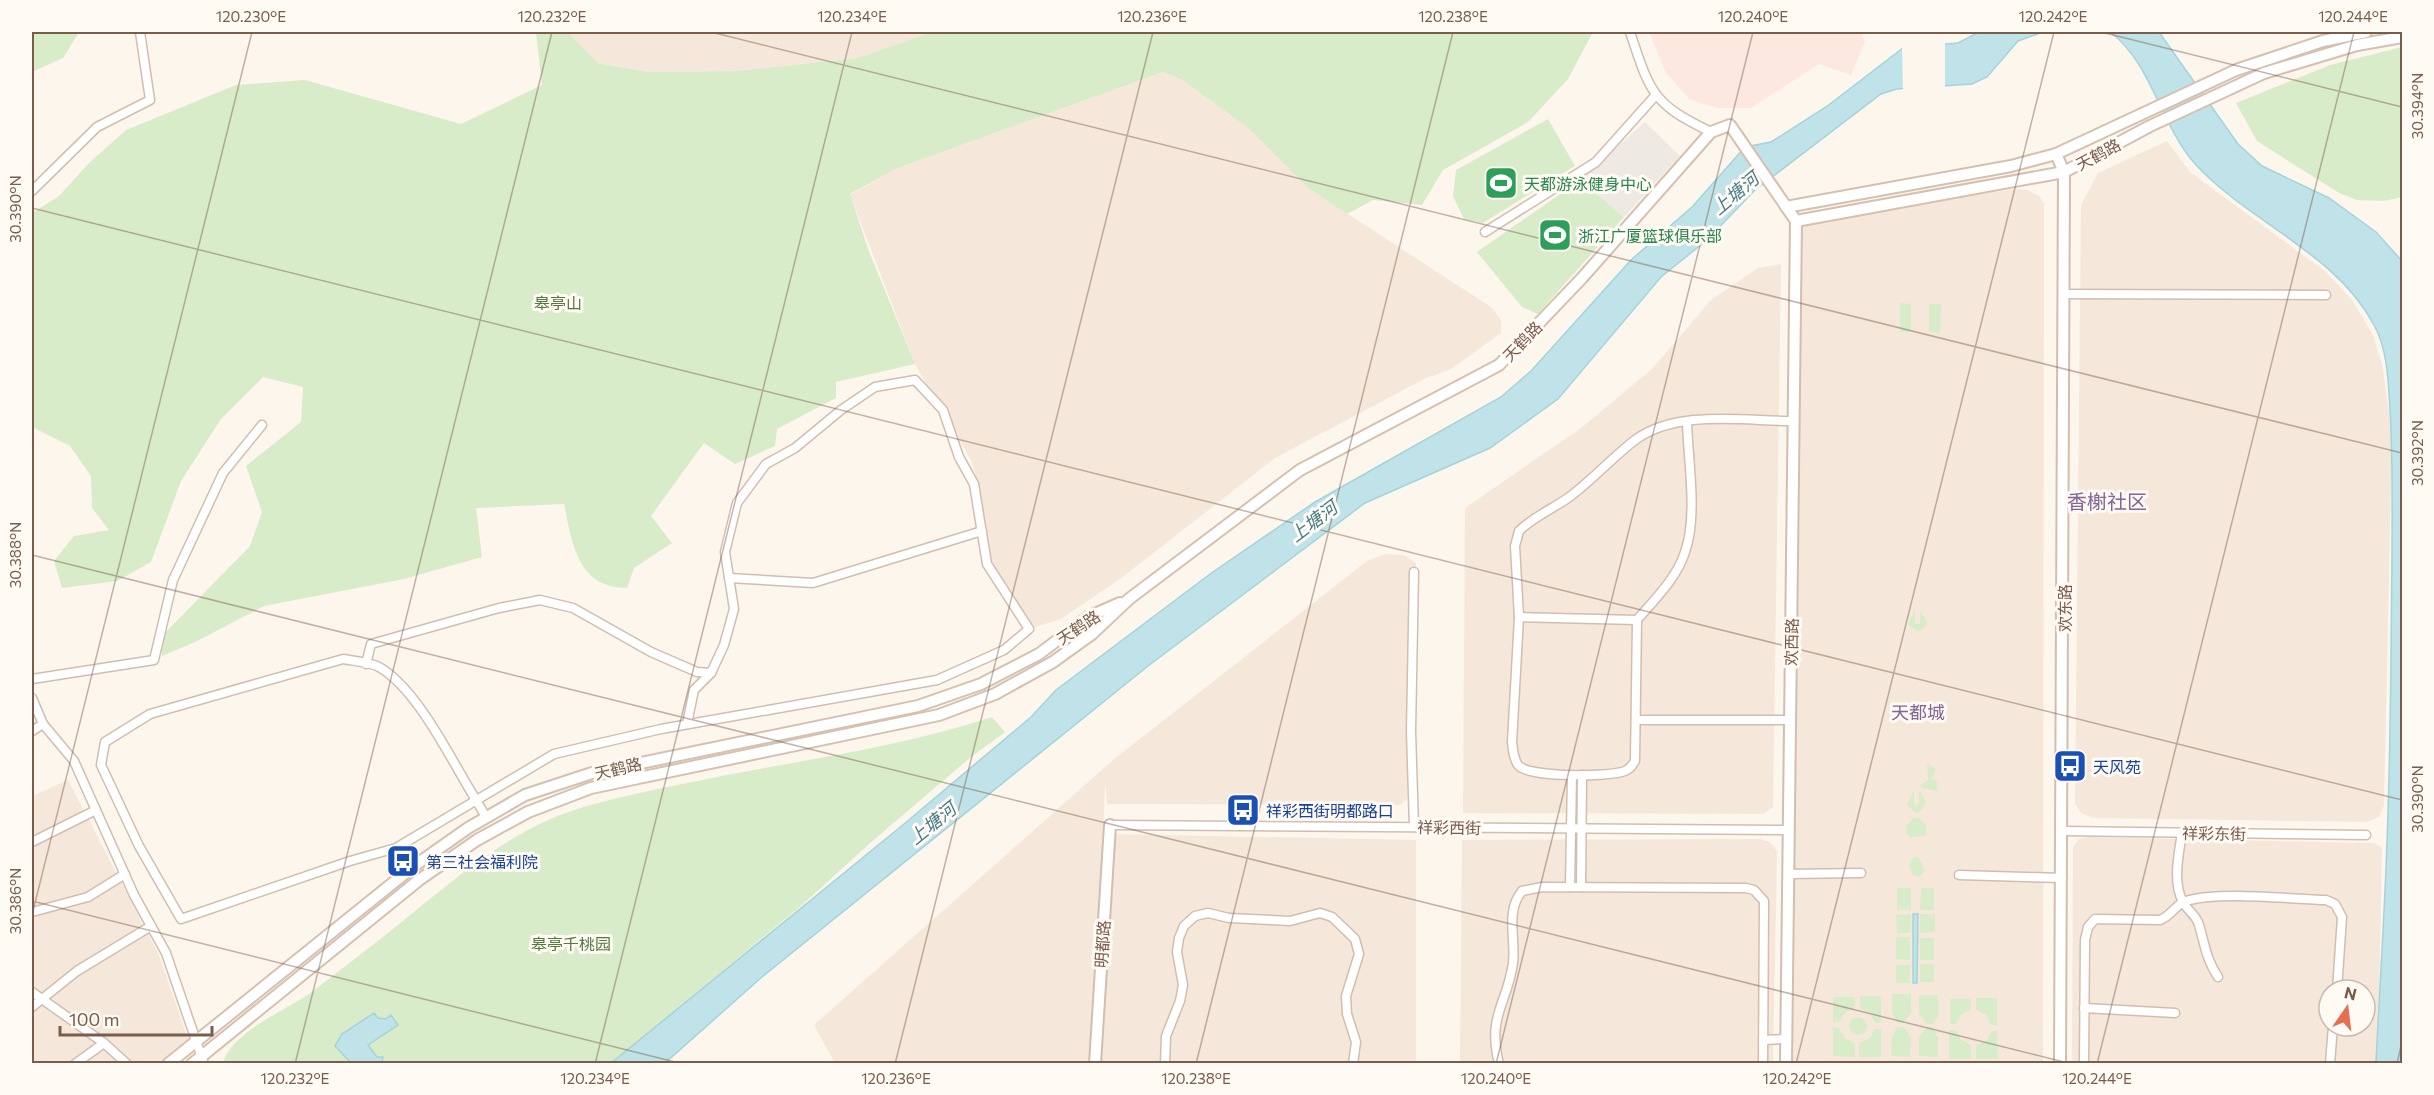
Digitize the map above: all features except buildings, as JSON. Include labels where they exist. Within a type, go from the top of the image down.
[{"type":"main road","name":"天鹤路","points":[[1786,207],[2011,166],[2056,154],[2236,69],[2323,41],[2366,32]]},
{"type":"main road","name":"天鹤路","points":[[1796,221],[2064,172],[2150,126],[2227,90],[2301,61],[2357,45],[2403,37]]},
{"type":"main road","points":[[1712,132],[1730,125],[1796,221]]},
{"type":"main road","name":"天鹤路","points":[[192,1064],[203,1060],[419,880],[477,840],[528,812],[601,786],[939,715],[995,694],[1053,662],[1092,634],[1129,599],[1300,471],[1499,365],[1582,278],[1712,132]]},
{"type":"main road","name":"欢东路","points":[[2056,154],[2064,172],[2065,294],[2060,1064]]},
{"type":"main road","name":"欢西路","points":[[1785,1064],[1796,221]]},
{"type":"main road","name":"天鹤路","points":[[168,1064],[414,866],[486,817],[525,795],[592,773],[918,706],[981,684],[1039,654],[1088,617],[1129,599]]},
{"type":"main road","name":"明都路","points":[[1095,1064],[1110,825]]},
{"type":"street","points":[[32,191],[97,127],[150,100],[140,32]]},
{"type":"street","points":[[1630,32],[1654,96],[1686,120],[1712,132]]},
{"type":"street","points":[[1485,232],[1596,162],[1654,96]]},
{"type":"street","points":[[2065,294],[2326,295]]},
{"type":"street","points":[[486,817],[476,800],[414,699],[378,666],[343,659],[150,714],[105,742],[100,765],[138,846],[181,919],[350,861],[396,848],[476,800],[554,754],[687,724],[937,680],[1004,650],[1029,629],[987,564],[974,484],[959,457],[943,410],[915,380],[875,387],[841,410],[795,448],[766,464],[737,503],[725,552],[734,609],[724,645],[711,673],[694,690],[687,724]]},
{"type":"street","points":[[1687,422],[1690,521],[1685,553],[1657,597],[1637,620],[1637,754],[1631,768],[1623,772],[1577,775],[1525,770],[1518,765],[1514,755],[1514,682],[1519,617],[1515,546],[1519,531],[1572,495],[1636,439],[1671,424],[1687,422],[1793,421]]},
{"type":"street","points":[[32,680],[154,660],[173,580],[223,473],[262,425]]},
{"type":"street","points":[[729,578],[813,583],[982,531]]},
{"type":"street","points":[[1414,572],[1411,731],[1414,827]]},
{"type":"street","points":[[366,664],[371,644],[499,608],[540,600],[573,608],[651,652],[697,672],[711,673]]},
{"type":"street","points":[[1519,617],[1637,620]]},
{"type":"street","points":[[32,698],[43,724],[74,761],[125,874],[166,953],[203,1060]]},
{"type":"street","points":[[1637,720],[1790,720]]},
{"type":"street","points":[[32,731],[43,724]]},
{"type":"street","points":[[1570,887],[1571,829],[1577,775]]},
{"type":"street","points":[[1577,775],[1581,829],[1581,887]]},
{"type":"street","points":[[32,842],[96,810]]},
{"type":"street","name":"祥彩西街","points":[[1110,825],[1788,830]]},
{"type":"street","name":"祥彩东街","points":[[2062,831],[2366,835]]},
{"type":"street","points":[[2182,832],[2177,881],[2182,902],[2199,922],[2203,949],[2218,977]]},
{"type":"street","points":[[1788,874],[1861,873]]},
{"type":"street","points":[[32,912],[88,897],[125,874]]},
{"type":"street","points":[[1959,875],[2062,878]]},
{"type":"street","points":[[1499,1064],[1496,1045],[1496,1016],[1513,963],[1512,911],[1516,898],[1530,888],[1570,887],[1746,888],[1760,895],[1764,901],[1763,1064]]},
{"type":"street","points":[[2084,1064],[2085,940],[2088,927],[2095,919],[2160,920],[2170,917],[2182,902],[2219,897],[2326,900],[2335,904],[2342,917],[2338,978]]},
{"type":"street","points":[[1165,1064],[1166,1036],[1180,1001],[1183,985],[1177,952],[1179,938],[1184,926],[1195,916],[1208,913],[1229,918],[1290,921],[1320,914],[1332,917],[1355,939],[1359,954],[1346,996],[1347,1014],[1356,1042],[1353,1064]]},
{"type":"street","points":[[32,1007],[77,971],[152,926]]},
{"type":"street","points":[[32,992],[40,1000],[104,1043],[127,1064]]},
{"type":"street","points":[[2084,1008],[2175,1013]]},
{"type":"street","points":[[2330,1064],[2331,1038]]},
{"type":"street","points":[[1763,1040],[1786,1039]]},
{"type":"street","points":[[75,1064],[104,1043]]},
{"type":"shaded area","points":[[568,32],[927,32],[921,37],[858,58],[735,71],[649,72],[598,63]]},
{"type":"shaded area","points":[[1649,32],[1861,32],[1865,42],[1851,75],[1819,64],[1751,108],[1718,108],[1690,100],[1666,73]]},
{"type":"shaded area","points":[[1163,72],[1181,79],[1248,128],[1308,188],[1491,307],[1501,320],[1501,333],[1451,369],[1424,379],[1275,458],[1120,579],[1061,619],[1029,629],[987,564],[978,484],[971,460],[915,364],[850,195],[898,168]]},
{"type":"shaded area","points":[[1645,122],[1680,156],[1624,217],[1580,180]]},
{"type":"shaded area","name":"天风苑","points":[[2167,141],[2190,172],[2326,272],[2352,300],[2373,335],[2382,364],[2392,432],[2384,805],[2379,817],[2366,822],[2093,818],[2081,813],[2075,804],[2081,205],[2098,173]]},
{"type":"shaded area","points":[[2015,189],[2028,190],[2039,196],[2044,204],[2043,1063],[1792,1064],[1801,235],[1804,225],[1812,220]]},
{"type":"shaded area","points":[[1781,264],[1773,807],[1763,814],[1463,813],[1465,508],[1581,428],[1652,369],[1711,300],[1758,268]]},
{"type":"shaded area","points":[[1386,554],[1404,555],[1416,563],[1407,799],[1400,805],[1107,804],[1105,781],[1096,1063],[835,1063],[814,1025],[1113,760],[1367,561]]},
{"type":"shaded area","points":[[68,780],[158,953],[188,1039],[157,1063],[32,1063],[32,796]]},
{"type":"shaded area","points":[[1113,834],[1416,840],[1416,1063],[1102,1064],[1105,846]]},
{"type":"shaded area","points":[[2088,837],[2374,843],[2382,848],[2378,1063],[2072,1064],[2073,847],[2079,839]]},
{"type":"shaded area","points":[[1760,839],[1770,842],[1777,851],[1773,1063],[1460,1064],[1462,840]]},
{"type":"green space","points":[[32,32],[79,32],[63,58],[32,72]]},
{"type":"green space","name":"皋亭山","points":[[536,32],[568,32],[598,63],[649,72],[735,71],[858,58],[932,32],[1593,32],[1568,79],[1528,122],[1443,170],[1422,205],[1373,200],[1347,214],[1308,188],[1248,128],[1181,79],[1163,72],[898,168],[850,194],[868,249],[915,364],[836,382],[836,398],[777,429],[775,446],[735,464],[704,443],[651,516],[672,543],[634,568],[627,588],[610,586],[597,580],[587,571],[574,547],[564,504],[476,508],[482,557],[404,579],[264,606],[197,641],[162,656],[160,638],[250,546],[262,512],[246,466],[301,422],[303,387],[263,377],[221,419],[181,481],[151,562],[117,581],[62,588],[54,561],[74,536],[109,530],[92,508],[91,476],[70,446],[32,427],[32,213],[59,196],[89,163],[126,130],[236,85],[305,80],[461,124],[542,85]]},
{"type":"green space","points":[[2402,47],[2402,197],[2384,201],[2357,200],[2339,193],[2257,141],[2236,103],[2330,65]]},
{"type":"green space","name":"天都游泳健身中心","points":[[1548,119],[1575,166],[1483,223],[1464,219],[1453,196],[1456,170]]},
{"type":"green space","name":"浙江广厦篮球俱乐部","points":[[1580,180],[1624,217],[1538,314],[1522,307],[1477,252]]},
{"type":"green space","points":[[1900,303],[1911,304],[1911,332],[1900,332]]},
{"type":"green space","points":[[1929,304],[1941,304],[1940,333],[1929,332]]},
{"type":"green space","points":[[1915,609],[1915,624],[1920,624],[1920,610],[1927,622],[1926,626],[1918,632],[1908,624]]},
{"type":"green space","name":"皋亭千桃园","points":[[992,717],[1005,732],[971,757],[869,844],[801,906],[611,1063],[223,1064],[228,1052],[248,1032],[313,991],[484,857],[519,835],[555,817],[586,806],[634,794],[877,747]]},
{"type":"green space","points":[[1927,763],[1936,769],[1934,776],[1930,779],[1937,780],[1937,791],[1921,788],[1921,784],[1928,780]]},
{"type":"green space","points":[[1914,790],[1914,805],[1919,804],[1919,790],[1926,802],[1922,810],[1916,813],[1907,805]]},
{"type":"green space","points":[[1914,818],[1919,818],[1927,826],[1925,836],[1910,837],[1906,833],[1906,826]]},
{"type":"green space","points":[[1917,857],[1922,862],[1924,872],[1919,877],[1913,875],[1909,866],[1912,858]]},
{"type":"green space","points":[[1897,888],[1911,888],[1911,910],[1897,910]]},
{"type":"green space","points":[[1921,888],[1934,888],[1934,910],[1920,910]]},
{"type":"green space","points":[[1911,914],[1910,933],[1897,933],[1896,915]]},
{"type":"green space","points":[[1920,914],[1935,914],[1935,932],[1920,933]]},
{"type":"green space","points":[[1896,937],[1910,937],[1910,960],[1896,959]]},
{"type":"green space","points":[[1920,938],[1934,938],[1934,960],[1920,960]]},
{"type":"green space","points":[[1920,964],[1934,964],[1934,982],[1920,982]]},
{"type":"green space","points":[[1896,965],[1910,965],[1910,983],[1896,983]]},
{"type":"green space","points":[[1892,994],[1911,994],[1911,1013],[1903,1023],[1897,1023],[1892,1013]]},
{"type":"green space","points":[[1919,995],[1938,995],[1939,1014],[1933,1024],[1927,1024],[1919,1014]]},
{"type":"green space","points":[[1860,996],[1881,996],[1881,1023],[1875,1023],[1870,1013],[1860,1008]]},
{"type":"green space","points":[[1833,997],[1855,997],[1855,1008],[1846,1012],[1840,1022],[1833,1022]]},
{"type":"green space","points":[[1976,998],[1997,998],[1997,1025],[1991,1025],[1986,1015],[1976,1010]]},
{"type":"green space","points":[[1950,999],[1971,999],[1971,1010],[1962,1014],[1956,1024],[1950,1024]]},
{"type":"green space","points":[[1858,1017],[1864,1020],[1867,1026],[1864,1032],[1858,1035],[1852,1032],[1849,1026],[1852,1020]]},
{"type":"green space","points":[[1833,1027],[1839,1028],[1845,1038],[1855,1043],[1855,1057],[1833,1056]]},
{"type":"green space","points":[[1897,1027],[1903,1027],[1911,1037],[1910,1057],[1891,1056],[1892,1037]]},
{"type":"green space","points":[[1927,1027],[1933,1027],[1938,1038],[1938,1057],[1919,1056],[1919,1037]]},
{"type":"green space","points":[[1875,1029],[1881,1029],[1881,1057],[1859,1057],[1859,1043],[1870,1038]]},
{"type":"green space","points":[[1949,1030],[1956,1030],[1961,1040],[1971,1045],[1971,1059],[1949,1059]]},
{"type":"green space","points":[[1992,1031],[1997,1031],[1998,1059],[1976,1059],[1976,1045],[1986,1041]]},
{"type":"water","name":"上塘河","points":[[1979,32],[2043,32],[2018,41],[1987,77],[1972,84],[1897,89],[1881,94],[1755,190],[1707,240],[1661,277],[1558,399],[1490,448],[1365,503],[1148,666],[762,977],[665,1063],[610,1064],[904,824],[1031,717],[1056,690],[1210,574],[1315,502],[1501,397],[1531,371],[1631,260],[1692,207],[1745,147],[1771,142],[1826,107],[1903,48],[1958,43]]},
{"type":"water","points":[[2110,32],[2159,32],[2238,144],[2262,166],[2329,198],[2376,232],[2402,261],[2402,1063],[2376,1063],[2387,842],[2390,716],[2392,484],[2391,428],[2385,355],[2374,325],[2358,300],[2338,278],[2315,258],[2218,186],[2196,165],[2173,132],[2136,60]]},
{"type":"water","points":[[1913,914],[1918,914],[1917,983],[1913,983]]},
{"type":"water","points":[[374,1013],[378,1018],[386,1019],[391,1015],[398,1025],[368,1045],[377,1057],[383,1057],[382,1062],[384,1063],[351,1063],[335,1046],[342,1034]]},
{"type":"pier","points":[[1945,42],[1945,89],[1903,91],[1902,45]]},
{"type":"place","name":"天都游泳健身中心","points":[[1501,183]]},
{"type":"place","name":"浙江广厦篮球俱乐部","points":[[1555,235]]},
{"type":"place","name":"天风苑","points":[[2070,766]]},
{"type":"place","name":"祥彩西街明都路口","points":[[1243,810]]},
{"type":"place","name":"第三社会福利院","points":[[403,861]]},
{"type":"district","name":"香榭社区","points":[[2107,501]]},
{"type":"district","name":"天都城","points":[[1918,712]]}]
